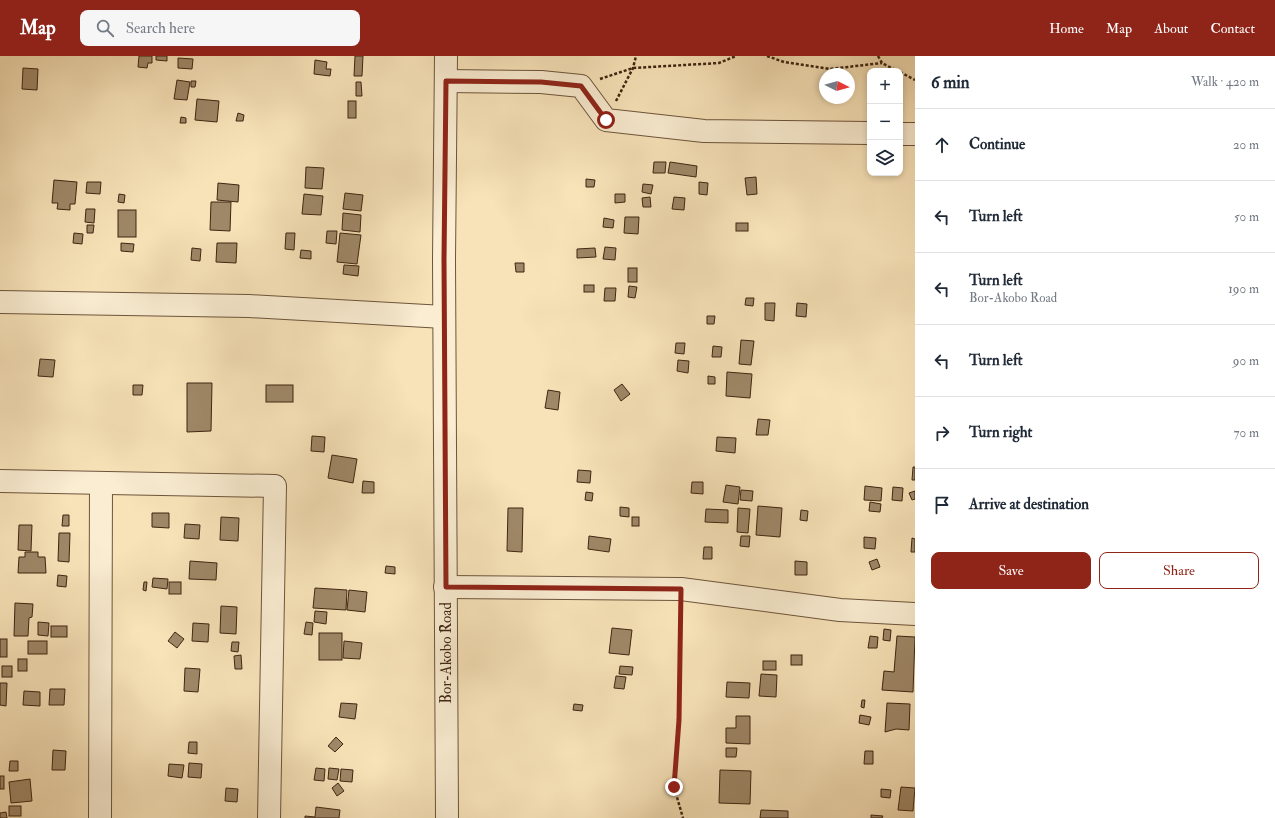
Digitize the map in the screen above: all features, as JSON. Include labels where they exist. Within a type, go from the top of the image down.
[{"type":"street","name":"Bor-Akobo Road","points":[[446,56],[444,317],[447,818]]},
{"type":"street","points":[[446,81],[541,82],[581,86],[606,120],[704,131],[867,133]]},
{"type":"street","points":[[903,134],[915,134]]},
{"type":"street","points":[[0,302],[249,306],[444,317]]},
{"type":"street","points":[[0,481],[275,486],[269,818]]},
{"type":"street","points":[[100,818],[102,483]]},
{"type":"street","points":[[446,587],[681,589],[840,610],[915,614]]},
{"type":"path","points":[[606,120],[633,68],[636,56]]},
{"type":"path","points":[[581,86],[633,68],[719,63],[736,56]]},
{"type":"path","points":[[767,56],[784,62],[830,69],[882,64],[890,68]]},
{"type":"path","points":[[878,56],[882,64]]},
{"type":"path","points":[[903,74],[915,80]]},
{"type":"path","points":[[681,589],[679,720],[674,787],[683,818]]},
{"type":"building","points":[[139,56],[152,56],[152,63],[148,63],[147,68],[138,67]]},
{"type":"building","points":[[156,56],[167,56],[167,61],[156,60]]},
{"type":"building","points":[[355,56],[363,56],[362,76],[354,76]]},
{"type":"building","points":[[178,58],[193,59],[192,69],[178,68]]},
{"type":"building","points":[[315,60],[327,62],[326,69],[331,69],[330,76],[314,74]]},
{"type":"building","points":[[23,68],[38,69],[37,90],[22,89]]},
{"type":"building","points":[[177,80],[190,82],[187,100],[174,99]]},
{"type":"building","points":[[191,81],[196,81],[195,87],[191,87]]},
{"type":"building","points":[[356,82],[361,82],[362,96],[356,96]]},
{"type":"building","points":[[197,99],[219,101],[217,122],[195,120]]},
{"type":"building","points":[[348,101],[356,101],[356,118],[348,118]]},
{"type":"building","points":[[238,113],[244,115],[243,121],[236,121]]},
{"type":"building","points":[[181,117],[186,118],[186,123],[180,123]]},
{"type":"building","points":[[654,162],[666,162],[665,173],[653,173]]},
{"type":"building","points":[[670,162],[697,166],[696,177],[668,173]]},
{"type":"building","points":[[306,167],[324,168],[322,189],[305,188]]},
{"type":"building","points":[[756,177],[757,194],[747,195],[745,178]]},
{"type":"building","points":[[586,179],[595,180],[594,187],[586,187]]},
{"type":"building","points":[[54,180],[77,182],[75,204],[70,204],[70,210],[57,209],[58,203],[52,203]]},
{"type":"building","points":[[87,182],[101,182],[100,194],[86,193]]},
{"type":"building","points":[[699,182],[708,183],[707,195],[699,194]]},
{"type":"building","points":[[218,183],[239,185],[238,202],[217,200]]},
{"type":"building","points":[[643,184],[653,185],[651,194],[642,192]]},
{"type":"building","points":[[345,193],[363,195],[361,211],[343,209]]},
{"type":"building","points":[[119,194],[125,195],[124,203],[118,202]]},
{"type":"building","points":[[304,194],[323,196],[321,215],[302,214]]},
{"type":"building","points":[[615,194],[625,194],[625,202],[615,203]]},
{"type":"building","points":[[650,197],[651,207],[643,207],[642,198]]},
{"type":"building","points":[[674,197],[685,198],[684,210],[672,209]]},
{"type":"building","points":[[211,202],[231,202],[230,231],[210,230]]},
{"type":"building","points":[[86,209],[95,209],[94,223],[85,222]]},
{"type":"building","points":[[118,210],[136,210],[136,237],[118,237]]},
{"type":"building","points":[[343,213],[361,215],[360,232],[342,230]]},
{"type":"building","points":[[625,217],[639,217],[638,234],[624,233]]},
{"type":"building","points":[[604,218],[614,220],[613,228],[603,227]]},
{"type":"building","points":[[736,223],[748,223],[748,231],[736,231]]},
{"type":"building","points":[[87,225],[94,225],[93,233],[87,233]]},
{"type":"building","points":[[327,231],[337,231],[336,244],[326,243]]},
{"type":"building","points":[[74,233],[83,234],[82,244],[73,243]]},
{"type":"building","points":[[286,233],[295,233],[294,250],[285,249]]},
{"type":"building","points":[[340,233],[361,235],[357,264],[337,262]]},
{"type":"building","points":[[121,243],[134,244],[133,252],[121,251]]},
{"type":"building","points":[[217,243],[237,243],[236,263],[216,262]]},
{"type":"building","points":[[605,247],[616,248],[615,260],[603,259]]},
{"type":"building","points":[[192,248],[201,249],[200,261],[191,260]]},
{"type":"building","points":[[595,248],[596,257],[577,258],[577,249]]},
{"type":"building","points":[[301,250],[311,251],[311,259],[300,258]]},
{"type":"building","points":[[515,263],[524,263],[524,272],[516,272]]},
{"type":"building","points":[[344,265],[359,266],[358,276],[343,274]]},
{"type":"building","points":[[628,268],[637,268],[637,282],[628,282]]},
{"type":"building","points":[[584,285],[594,285],[594,292],[584,292]]},
{"type":"building","points":[[629,286],[637,287],[635,298],[628,297]]},
{"type":"building","points":[[605,288],[616,288],[615,301],[604,301]]},
{"type":"building","points":[[746,298],[754,298],[753,306],[745,305]]},
{"type":"building","points":[[765,303],[775,303],[774,321],[765,320]]},
{"type":"building","points":[[797,303],[807,304],[806,317],[796,316]]},
{"type":"building","points":[[707,316],[715,316],[714,324],[707,324]]},
{"type":"building","points":[[741,340],[754,341],[751,365],[739,364]]},
{"type":"building","points":[[676,343],[685,343],[684,354],[675,353]]},
{"type":"building","points":[[713,346],[722,347],[721,357],[712,357]]},
{"type":"building","points":[[40,359],[55,360],[53,377],[38,376]]},
{"type":"building","points":[[678,360],[689,361],[688,373],[677,371]]},
{"type":"building","points":[[727,372],[752,374],[750,398],[726,396]]},
{"type":"building","points":[[708,376],[715,377],[715,384],[708,384]]},
{"type":"building","points":[[187,383],[212,383],[211,431],[187,432]]},
{"type":"building","points":[[622,384],[630,394],[621,401],[614,390]]},
{"type":"building","points":[[133,385],[143,385],[142,395],[133,395]]},
{"type":"building","points":[[266,385],[293,385],[293,402],[266,402]]},
{"type":"building","points":[[548,390],[560,392],[558,410],[545,408]]},
{"type":"building","points":[[758,419],[770,420],[768,435],[756,435]]},
{"type":"building","points":[[312,436],[325,437],[324,452],[311,451]]},
{"type":"building","points":[[717,437],[736,438],[735,453],[716,451]]},
{"type":"building","points":[[332,455],[357,459],[353,483],[328,478]]},
{"type":"building","points":[[913,467],[915,467],[915,480],[912,480]]},
{"type":"building","points":[[578,470],[591,471],[590,483],[577,482]]},
{"type":"building","points":[[363,481],[374,482],[374,493],[362,493]]},
{"type":"building","points":[[692,482],[703,482],[703,494],[691,493]]},
{"type":"building","points":[[726,485],[740,487],[738,504],[723,502]]},
{"type":"building","points":[[865,486],[882,488],[881,501],[864,500]]},
{"type":"building","points":[[893,487],[903,488],[902,501],[892,500]]},
{"type":"building","points":[[741,490],[753,491],[752,501],[740,500]]},
{"type":"building","points":[[915,491],[915,499],[912,500],[909,493]]},
{"type":"building","points":[[586,492],[593,493],[592,501],[585,500]]},
{"type":"building","points":[[870,502],[881,504],[880,512],[869,511]]},
{"type":"building","points":[[758,506],[782,508],[780,537],[756,535]]},
{"type":"building","points":[[620,507],[629,508],[629,517],[620,516]]},
{"type":"building","points":[[508,508],[523,508],[522,552],[507,551]]},
{"type":"building","points":[[738,508],[750,509],[748,533],[737,532]]},
{"type":"building","points":[[706,509],[728,510],[728,523],[705,522]]},
{"type":"building","points":[[801,510],[808,511],[807,521],[800,520]]},
{"type":"building","points":[[152,513],[169,513],[169,528],[152,527]]},
{"type":"building","points":[[63,515],[69,515],[69,526],[62,526]]},
{"type":"building","points":[[221,517],[239,518],[238,541],[220,540]]},
{"type":"building","points":[[632,517],[639,517],[639,526],[632,526]]},
{"type":"building","points":[[185,524],[200,525],[199,539],[184,538]]},
{"type":"building","points":[[19,525],[32,525],[31,551],[18,550]]},
{"type":"building","points":[[59,533],[70,533],[69,562],[58,561]]},
{"type":"building","points":[[589,536],[611,539],[609,552],[588,549]]},
{"type":"building","points":[[741,536],[750,536],[749,547],[740,546]]},
{"type":"building","points":[[864,537],[876,538],[875,549],[864,548]]},
{"type":"building","points":[[912,538],[915,539],[915,552],[911,552]]},
{"type":"building","points":[[704,547],[712,547],[712,559],[703,559]]},
{"type":"building","points":[[25,552],[38,552],[38,557],[45,557],[46,573],[18,573],[19,557],[25,557]]},
{"type":"building","points":[[877,559],[880,567],[872,570],[869,562]]},
{"type":"building","points":[[190,561],[217,563],[216,580],[189,579]]},
{"type":"building","points":[[795,561],[807,562],[807,575],[795,575]]},
{"type":"building","points":[[386,566],[395,567],[395,574],[385,573]]},
{"type":"building","points":[[58,575],[67,576],[66,587],[57,586]]},
{"type":"building","points":[[153,578],[168,579],[167,589],[152,587]]},
{"type":"building","points":[[144,582],[147,582],[146,591],[143,590]]},
{"type":"building","points":[[169,582],[181,582],[181,594],[169,594]]},
{"type":"building","points":[[315,588],[347,590],[346,610],[313,608]]},
{"type":"building","points":[[349,590],[367,592],[365,612],[347,610]]},
{"type":"building","points":[[15,603],[33,604],[32,617],[29,618],[28,636],[14,636]]},
{"type":"building","points":[[221,606],[237,607],[236,634],[220,633]]},
{"type":"building","points":[[315,611],[327,612],[326,624],[314,622]]},
{"type":"building","points":[[38,622],[49,623],[48,636],[38,635]]},
{"type":"building","points":[[306,622],[313,623],[312,635],[304,634]]},
{"type":"building","points":[[193,623],[209,624],[208,642],[192,641]]},
{"type":"building","points":[[51,626],[67,626],[67,637],[51,637]]},
{"type":"building","points":[[612,628],[632,630],[629,655],[609,653]]},
{"type":"building","points":[[884,629],[891,630],[890,641],[883,640]]},
{"type":"building","points":[[175,632],[184,639],[177,648],[168,641]]},
{"type":"building","points":[[319,633],[342,633],[342,660],[319,660]]},
{"type":"building","points":[[870,636],[878,637],[877,648],[868,648]]},
{"type":"building","points":[[897,636],[915,637],[913,692],[882,690],[884,671],[894,672]]},
{"type":"building","points":[[0,639],[7,639],[7,657],[0,657]]},
{"type":"building","points":[[28,641],[47,641],[47,654],[28,654]]},
{"type":"building","points":[[344,641],[362,643],[360,659],[343,658]]},
{"type":"building","points":[[232,642],[239,642],[238,652],[231,651]]},
{"type":"building","points":[[241,655],[242,669],[235,669],[234,656]]},
{"type":"building","points":[[791,655],[802,655],[802,665],[791,665]]},
{"type":"building","points":[[18,659],[27,659],[27,671],[18,671]]},
{"type":"building","points":[[763,661],[776,661],[776,670],[763,670]]},
{"type":"building","points":[[2,666],[12,666],[12,677],[2,677]]},
{"type":"building","points":[[620,666],[633,667],[632,675],[619,674]]},
{"type":"building","points":[[185,668],[200,669],[198,692],[184,691]]},
{"type":"building","points":[[761,674],[777,675],[776,697],[759,696]]},
{"type":"building","points":[[616,676],[626,677],[624,689],[614,688]]},
{"type":"building","points":[[727,682],[750,683],[749,698],[726,697]]},
{"type":"building","points":[[0,683],[7,683],[6,706],[0,705]]},
{"type":"building","points":[[50,689],[65,689],[64,705],[49,705]]},
{"type":"building","points":[[24,691],[40,692],[40,706],[23,705]]},
{"type":"building","points":[[862,700],[865,700],[864,708],[861,707]]},
{"type":"building","points":[[341,703],[357,704],[355,719],[339,717]]},
{"type":"building","points":[[887,703],[910,704],[909,730],[896,729],[885,732]]},
{"type":"building","points":[[574,704],[583,705],[582,711],[573,710]]},
{"type":"building","points":[[860,715],[871,717],[869,725],[859,723]]},
{"type":"building","points":[[736,716],[750,716],[750,744],[726,743],[726,728],[736,728]]},
{"type":"building","points":[[336,737],[343,744],[335,752],[328,746]]},
{"type":"building","points":[[189,742],[197,742],[197,754],[188,753]]},
{"type":"building","points":[[726,748],[737,748],[736,757],[726,757]]},
{"type":"building","points":[[53,750],[66,751],[65,770],[52,770]]},
{"type":"building","points":[[865,751],[873,751],[873,764],[864,764]]},
{"type":"building","points":[[10,761],[18,761],[18,771],[9,771]]},
{"type":"building","points":[[189,763],[202,764],[201,778],[188,777]]},
{"type":"building","points":[[169,764],[184,765],[182,778],[168,776]]},
{"type":"building","points":[[316,768],[325,769],[324,781],[314,780]]},
{"type":"building","points":[[329,768],[339,769],[337,780],[328,779]]},
{"type":"building","points":[[341,769],[353,770],[352,782],[340,781]]},
{"type":"building","points":[[720,770],[751,771],[750,804],[719,803]]},
{"type":"building","points":[[0,776],[4,776],[4,789],[0,789]]},
{"type":"building","points":[[30,779],[32,801],[11,803],[9,782]]},
{"type":"building","points":[[338,783],[344,791],[337,796],[332,788]]},
{"type":"building","points":[[901,787],[915,788],[913,811],[898,810]]},
{"type":"building","points":[[226,788],[238,789],[237,802],[225,801]]},
{"type":"building","points":[[881,789],[891,790],[890,798],[881,797]]},
{"type":"building","points":[[9,806],[21,806],[21,816],[9,816]]},
{"type":"building","points":[[316,807],[340,810],[339,818],[305,818],[305,816],[315,817]]},
{"type":"building","points":[[761,810],[788,811],[788,818],[760,818]]},
{"type":"building","points":[[6,812],[7,818],[0,818],[0,813]]},
{"type":"building","points":[[871,815],[883,816],[882,818],[871,818]]},
{"type":"route","points":[[606,120],[581,86],[541,82],[446,81],[444,260],[444,497],[446,587],[681,589],[679,720],[674,787]]}]
